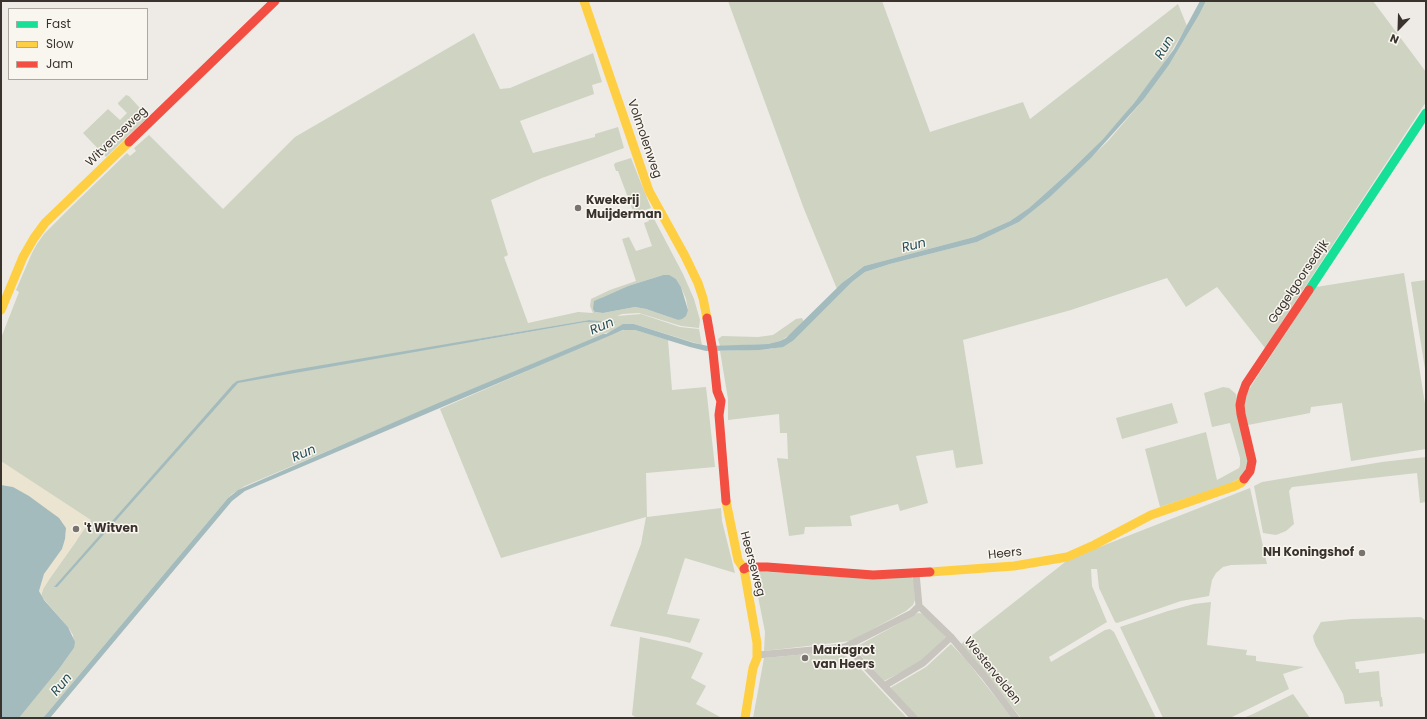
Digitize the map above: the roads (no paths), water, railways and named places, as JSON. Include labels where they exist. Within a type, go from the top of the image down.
[{"type":"street","name":"Witvenseweg","points":[[1,310],[23,257],[45,223],[275,1]]},
{"type":"street","name":"Volmolenweg","points":[[584,1],[649,191],[698,283],[703,298],[708,326]]},
{"type":"street","name":"Gagelgoorsedijk","points":[[1248,479],[1252,461],[1240,405],[1246,384],[1426,113]]},
{"type":"street","name":"Heerseweg","points":[[708,326],[713,352],[717,391],[714,403],[719,415],[726,506],[738,560],[744,569],[757,643],[758,655],[753,668],[745,718]]},
{"type":"street","name":"Heers","points":[[744,569],[747,567],[767,566],[873,575],[1014,566],[1067,557],[1094,545],[1151,515],[1235,486],[1248,479]]},
{"type":"street","points":[[758,655],[845,647],[912,613],[919,606],[916,573]]},
{"type":"street","name":"Westervelden","points":[[919,606],[951,637],[984,676],[1016,718]]},
{"type":"street","name":"Westervelden","points":[[884,686],[923,663],[951,637]]},
{"type":"street","points":[[845,647],[856,656],[914,718]]},
{"type":"water","points":[[1200,1],[1206,1],[1199,15],[1169,65],[1144,99],[1091,158],[1049,198],[1019,222],[977,242],[890,264],[865,272],[852,282],[794,340],[783,347],[760,350],[706,351],[635,330],[623,330],[245,491],[232,501],[50,718],[43,718],[228,498],[238,490],[436,404],[606,334],[623,324],[634,324],[708,346],[768,344],[786,338],[842,283],[864,266],[974,237],[1010,221],[1029,208],[1103,139],[1134,103],[1174,49]]},
{"type":"water","points":[[663,275],[669,275],[676,279],[681,287],[688,310],[686,316],[682,319],[678,320],[646,309],[635,307],[603,313],[595,312],[593,309],[594,301],[628,286]]},
{"type":"water","points":[[589,320],[615,322],[586,322],[238,383],[57,587],[54,587],[237,381],[293,370]]},
{"type":"water","name":"'t Witven","points":[[1,485],[13,487],[29,496],[59,518],[66,528],[62,549],[44,574],[39,591],[44,600],[68,627],[75,642],[74,648],[59,669],[19,718],[1,718]]},
{"type":"place","name":"Kwekerij Muijderman","points":[[578,208]]},
{"type":"place","name":"'t Witven","points":[[76,529]]},
{"type":"place","name":"NH Koningshof","points":[[1362,553]]},
{"type":"place","name":"Mariagrot van Heers","points":[[805,658]]},
{"type":"water label","name":"Run","points":[[1165,48]]},
{"type":"water label","name":"Run","points":[[914,246]]},
{"type":"water label","name":"Run","points":[[602,327]]},
{"type":"water label","name":"Run","points":[[304,454]]},
{"type":"water label","name":"Run","points":[[62,685]]}]
